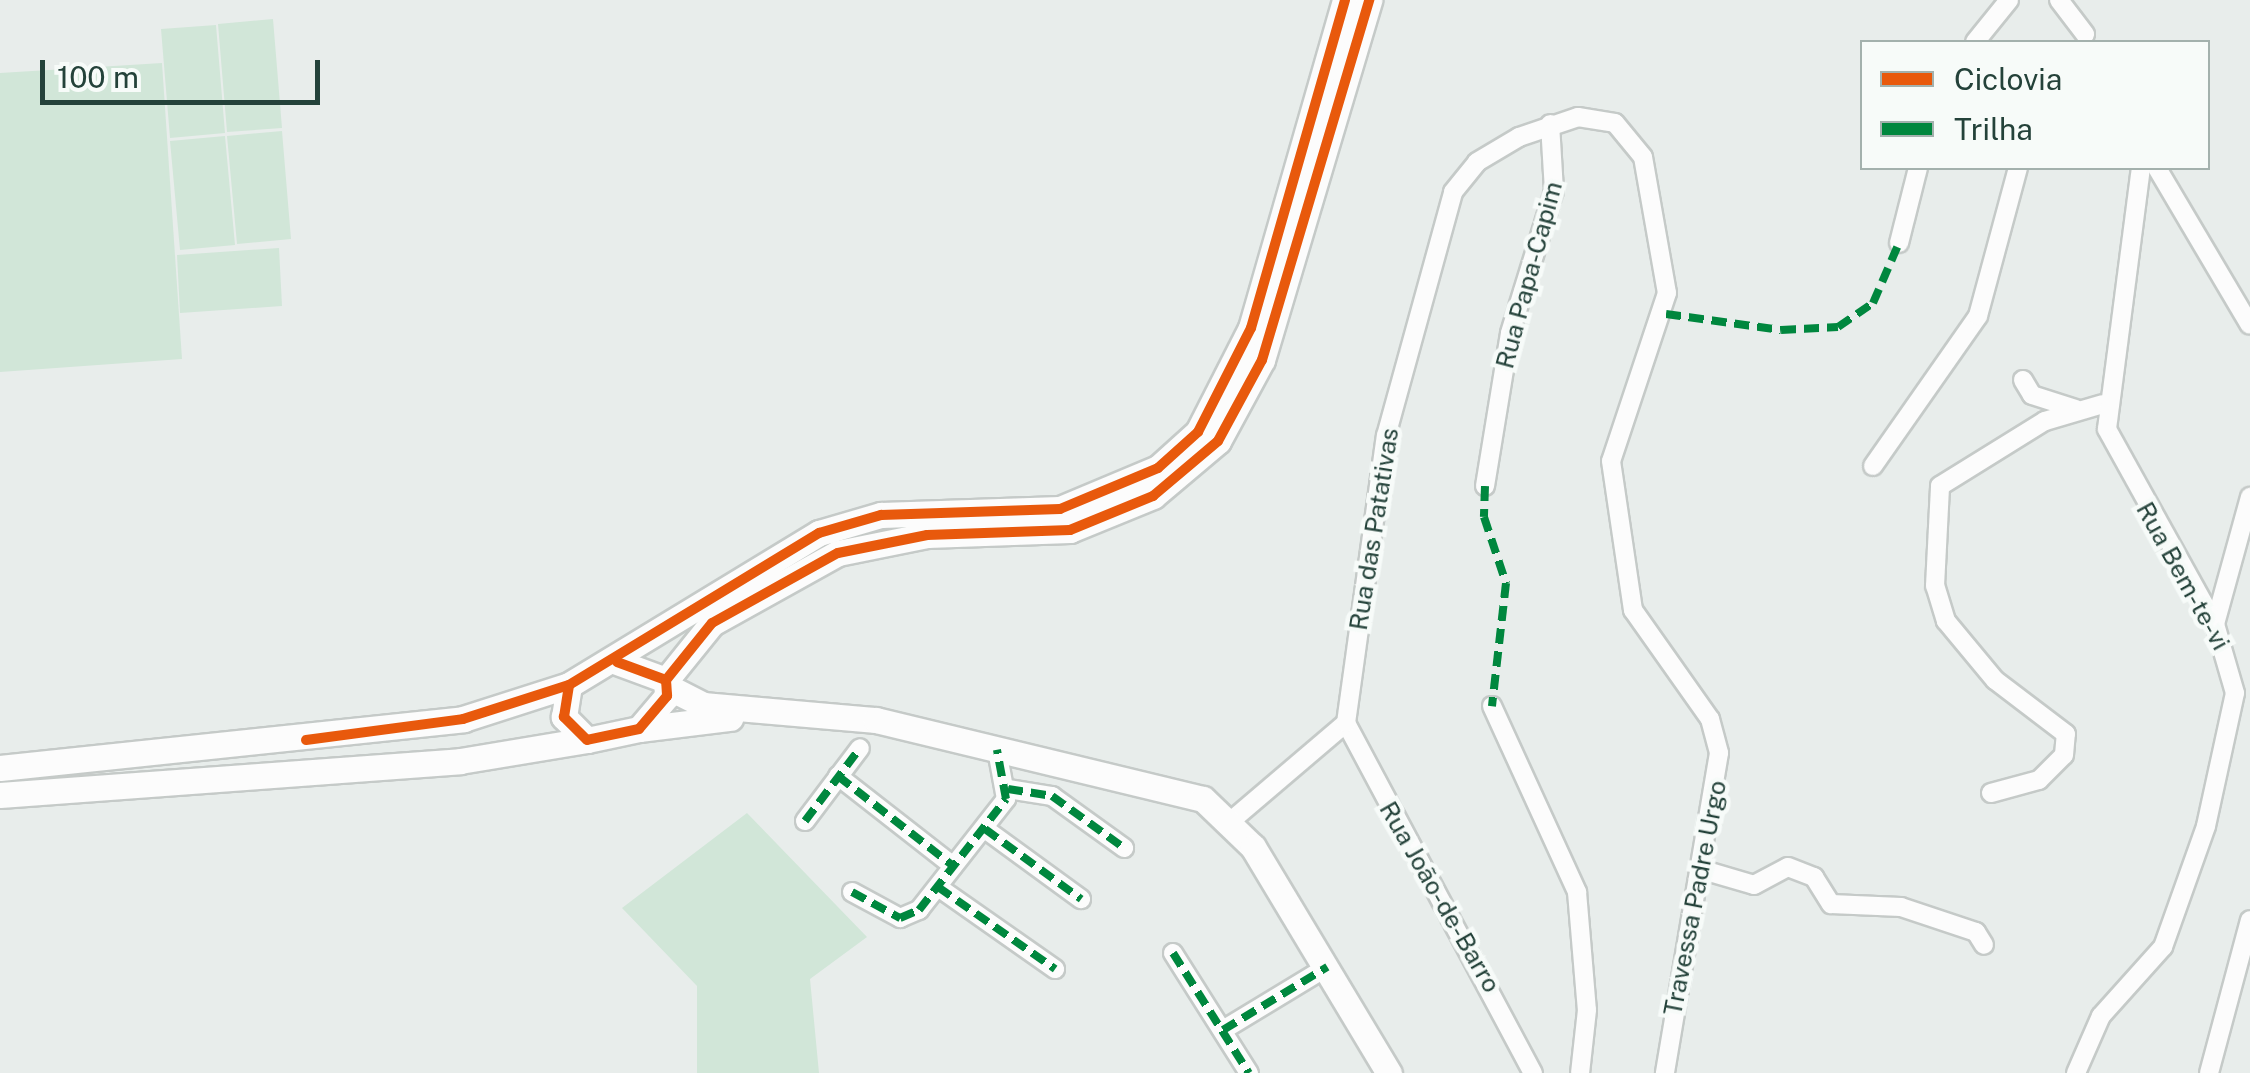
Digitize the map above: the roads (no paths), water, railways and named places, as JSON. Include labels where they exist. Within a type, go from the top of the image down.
[{"type":"main road","points":[[0,768],[463,718],[569,686],[617,662],[841,524],[920,511],[1060,510],[1158,468],[1198,432],[1251,328],[1345,0]]},
{"type":"main road","points":[[639,729],[712,623],[838,553],[927,535],[1070,530],[1153,496],[1206,452],[1262,360],[1369,0]]},
{"type":"main road","points":[[617,662],[703,705],[876,720],[998,750],[1152,780],[1232,820],[1389,1073]]},
{"type":"main road","points":[[569,686],[564,717],[587,740]]},
{"type":"main road","points":[[0,795],[427,762],[769,710]]},
{"type":"street","points":[[1977,40],[2009,0]]},
{"type":"street","points":[[2059,0],[2081,40]]},
{"type":"street","name":"Travessa Padre Urgo","points":[[1453,192],[1495,148],[1550,124],[1615,123],[1643,157],[1652,190],[1666,314],[1610,461],[1633,610],[1716,733],[1721,778],[1665,1073]]},
{"type":"street","name":"Rua Papa-Capim","points":[[1485,486],[1510,333],[1554,191],[1550,124]]},
{"type":"street","points":[[1899,243],[1917,170]]},
{"type":"street","points":[[1873,466],[1978,316],[2017,170]]},
{"type":"street","name":"Rua Bem-te-vi","points":[[2076,1073],[2101,1016],[2163,948],[2206,826],[2242,695],[2215,624],[2132,484],[2103,404],[2140,170]]},
{"type":"street","points":[[2158,170],[2250,325]]},
{"type":"street","name":"Rua das Patativas","points":[[1346,722],[1386,436],[1453,192]]},
{"type":"street","points":[[2023,380],[2026,392],[2076,409]]},
{"type":"street","points":[[1991,793],[2040,780],[2064,755],[2066,734],[1994,680],[1946,622],[1935,586],[1940,486],[2076,409],[2103,404]]},
{"type":"street","points":[[2215,624],[2250,496]]},
{"type":"street","points":[[1492,706],[1578,892],[1587,1010],[1580,1073]]},
{"type":"street","points":[[1232,820],[1346,722]]},
{"type":"street","name":"Rua João-de-Barro","points":[[1346,722],[1533,1073]]},
{"type":"street","points":[[805,821],[860,748]]},
{"type":"street","points":[[852,892],[900,918],[938,887],[985,829],[1008,789],[998,750]]},
{"type":"street","points":[[838,776],[954,866]]},
{"type":"street","points":[[1008,789],[1052,796],[1124,848]]},
{"type":"street","points":[[985,829],[1081,899]]},
{"type":"street","points":[[1703,870],[1754,885],[1788,867],[1814,877],[1822,897],[1901,907],[1976,932],[1984,945]]},
{"type":"street","points":[[938,887],[1055,969]]},
{"type":"street","points":[[2210,1073],[2250,920]]},
{"type":"street","points":[[1173,953],[1249,1073]]},
{"type":"street","points":[[1224,1030],[1327,968]]}]
